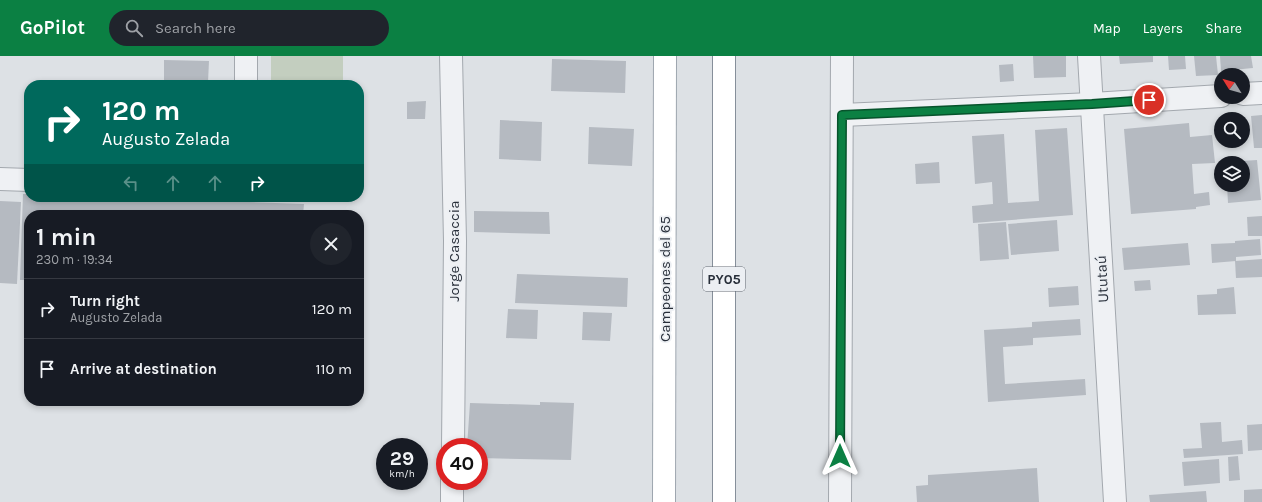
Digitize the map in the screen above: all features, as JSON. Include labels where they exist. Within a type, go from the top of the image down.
[{"type":"main road","name":"Campeones del 65","points":[[664,502],[665,56]]},
{"type":"main road","name":"PY05","points":[[724,56],[724,502]]},
{"type":"street","points":[[246,56],[246,80]]},
{"type":"street","name":"Jorge Casaccia","points":[[451,56],[455,241],[453,438]]},
{"type":"street","points":[[840,502],[842,56]]},
{"type":"street","name":"Ututaú","points":[[1089,56],[1115,502]]},
{"type":"street","points":[[1250,94],[1262,93]]},
{"type":"street","points":[[842,115],[1092,104],[1214,96]]},
{"type":"street","points":[[0,179],[24,180]]},
{"type":"street","points":[[452,490],[452,502]]},
{"type":"green space","points":[[271,56],[343,56],[343,80],[271,80]]},
{"type":"building","points":[[1033,56],[1066,56],[1066,77],[1034,78]]},
{"type":"building","points":[[1119,56],[1153,56],[1153,62],[1120,64]]},
{"type":"building","points":[[1168,56],[1185,56],[1186,69],[1169,70]]},
{"type":"building","points":[[1194,56],[1216,56],[1217,68],[1214,68],[1214,75],[1196,76]]},
{"type":"building","points":[[1220,56],[1251,56],[1253,68],[1221,68]]},
{"type":"building","points":[[552,59],[626,61],[625,93],[551,91]]},
{"type":"building","points":[[164,60],[209,61],[208,80],[164,80]]},
{"type":"building","points":[[1013,64],[1014,81],[1000,82],[999,65]]},
{"type":"building","points":[[426,101],[425,119],[407,119],[407,102]]},
{"type":"building","points":[[1262,115],[1262,148],[1254,148],[1251,116]]},
{"type":"building","points":[[500,120],[542,122],[541,161],[499,159]]},
{"type":"building","points":[[1189,123],[1190,137],[1212,135],[1214,163],[1192,164],[1194,194],[1209,192],[1210,205],[1196,207],[1196,209],[1131,214],[1124,129]]},
{"type":"building","points":[[589,127],[634,129],[632,166],[588,164]]},
{"type":"building","points":[[1067,128],[1073,215],[973,223],[972,206],[993,204],[992,182],[975,184],[972,136],[1004,134],[1008,203],[1039,201],[1035,130]]},
{"type":"building","points":[[1250,160],[1257,160],[1261,200],[1228,203],[1227,192],[1250,192]]},
{"type":"building","points":[[939,162],[940,183],[916,184],[915,164]]},
{"type":"building","points":[[23,194],[24,202],[248,202],[304,204],[303,210],[24,210],[24,280],[20,280]]},
{"type":"building","points":[[0,201],[21,202],[17,284],[0,283]]},
{"type":"building","points":[[474,211],[549,212],[550,234],[474,232]]},
{"type":"building","points":[[1262,216],[1262,236],[1248,236],[1247,217]]},
{"type":"building","points":[[1057,220],[1059,251],[1011,255],[1008,224]]},
{"type":"building","points":[[1006,222],[1009,259],[980,261],[978,224]]},
{"type":"building","points":[[1260,239],[1261,255],[1236,257],[1236,261],[1212,263],[1211,244],[1235,243],[1235,241]]},
{"type":"building","points":[[1188,243],[1190,265],[1124,270],[1122,248]]},
{"type":"building","points":[[1262,259],[1262,277],[1236,278],[1235,261]]},
{"type":"building","points":[[517,274],[628,278],[627,307],[515,303]]},
{"type":"building","points":[[1150,280],[1151,290],[1135,291],[1134,281]]},
{"type":"building","points":[[1078,286],[1079,305],[1049,307],[1048,288]]},
{"type":"building","points":[[1234,287],[1236,314],[1198,315],[1197,295],[1217,294],[1217,289]]},
{"type":"building","points":[[508,309],[538,310],[537,339],[506,338]]},
{"type":"building","points":[[583,312],[612,313],[610,341],[582,340]]},
{"type":"building","points":[[1080,319],[1081,335],[1033,338],[1033,345],[1003,347],[1005,384],[1085,379],[1086,395],[988,402],[984,330],[1032,327],[1032,322]]},
{"type":"building","points":[[540,402],[574,403],[571,460],[488,458],[488,438],[468,438],[470,403],[540,405]]},
{"type":"building","points":[[1221,422],[1222,442],[1242,440],[1243,454],[1184,458],[1183,449],[1202,448],[1200,423]]},
{"type":"building","points":[[1262,424],[1262,450],[1248,451],[1247,425]]},
{"type":"building","points":[[1238,456],[1240,480],[1229,481],[1228,457]]},
{"type":"building","points":[[1219,459],[1220,483],[1184,486],[1182,462]]},
{"type":"building","points":[[1037,468],[1039,502],[917,502],[916,486],[928,485],[928,475]]},
{"type":"building","points":[[1262,489],[1262,502],[1244,502],[1244,490]]},
{"type":"building","points":[[1206,491],[1207,502],[1150,502],[1149,495]]},
{"type":"route","points":[[840,456],[842,115],[1092,104],[1149,100]]}]
